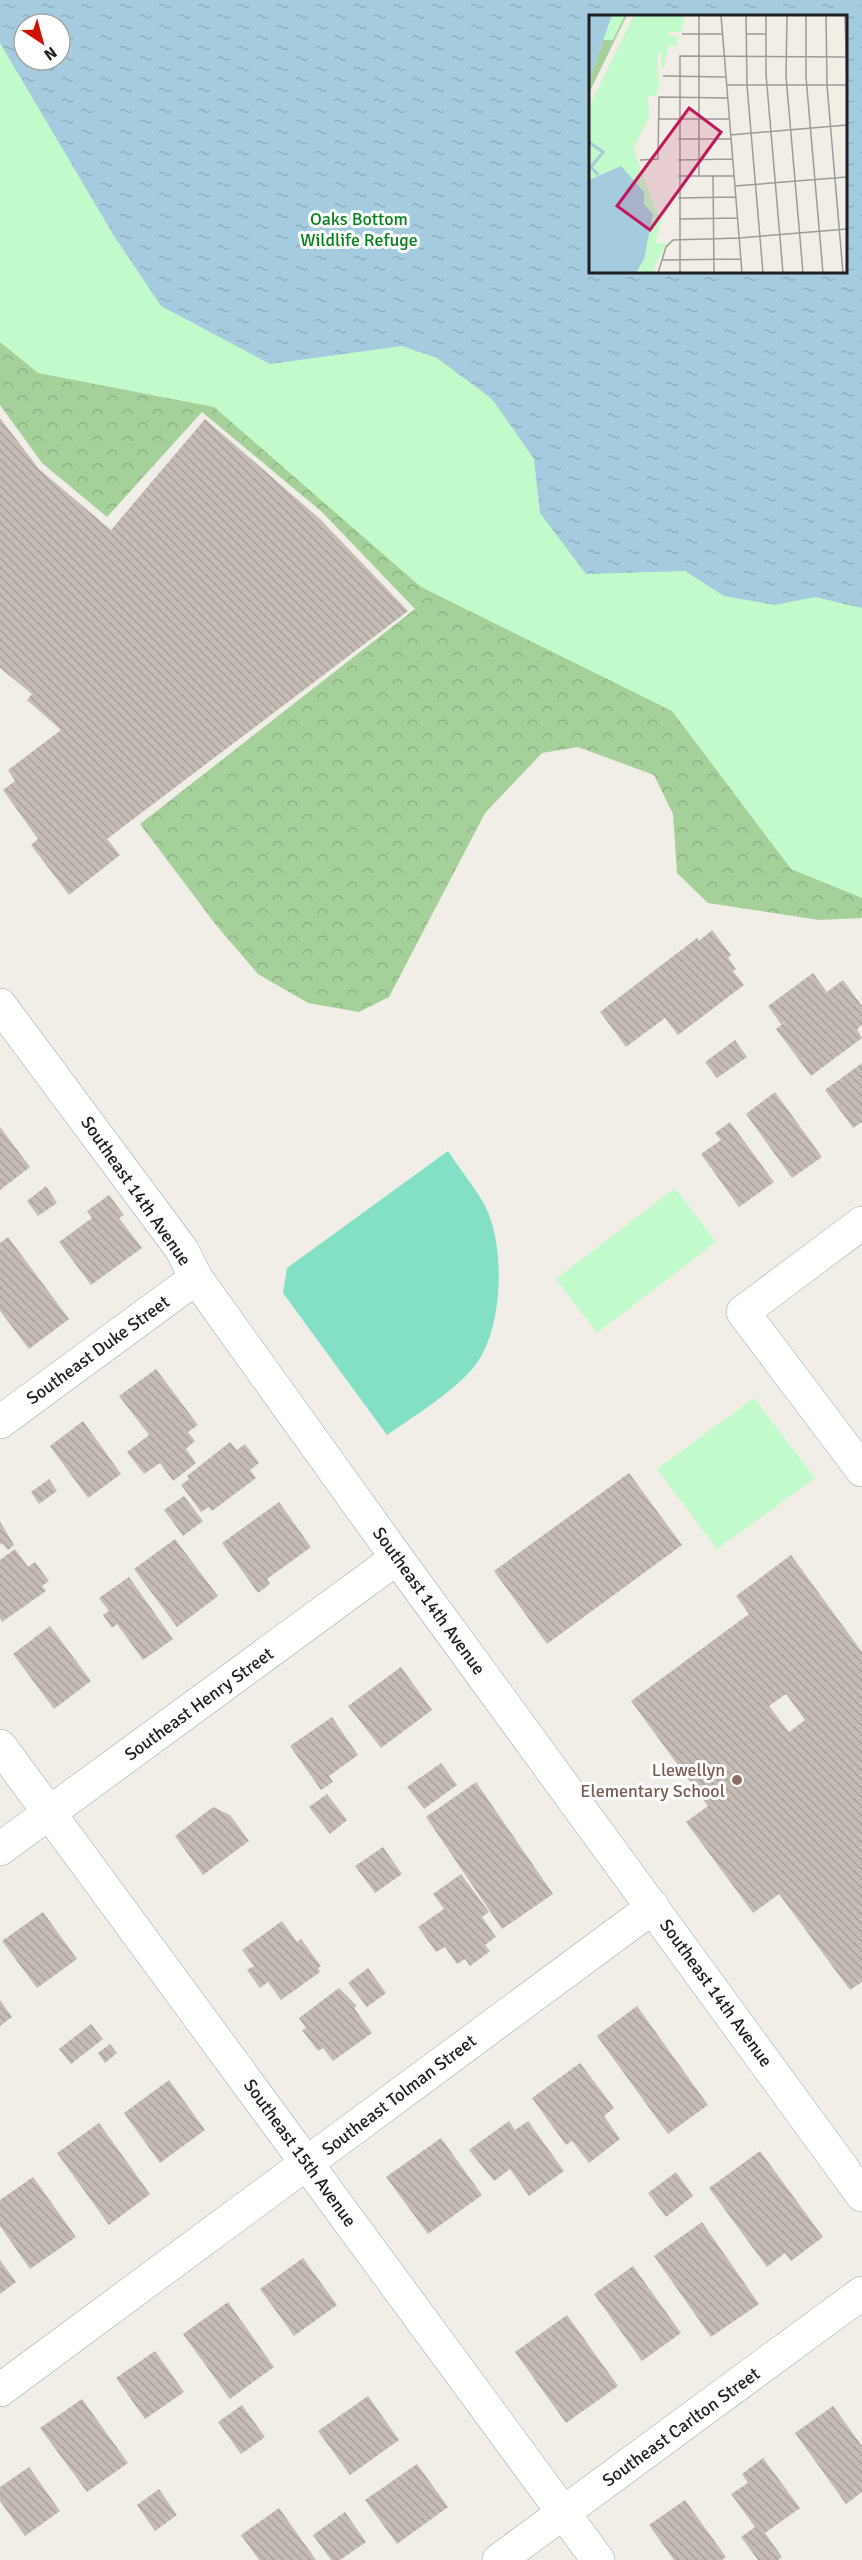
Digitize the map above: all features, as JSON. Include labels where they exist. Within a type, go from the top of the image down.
[{"type":"street","name":"Southeast 14th Avenue","points":[[0,1005],[182,1250],[196,1278],[397,1558],[862,2195]]},
{"type":"street","points":[[862,1223],[743,1312],[862,1470]]},
{"type":"street","name":"Southeast Duke Street","points":[[0,1422],[196,1278]]},
{"type":"street","name":"Southeast Henry Street","points":[[0,1849],[397,1558]]},
{"type":"street","name":"Southeast 15th Avenue","points":[[0,1746],[598,2560]]},
{"type":"street","name":"Southeast Tolman Street","points":[[0,2390],[653,1907]]},
{"type":"street","name":"Southeast Carlton Street","points":[[499,2560],[862,2293]]},
{"type":"green space","name":"Oaks Bottom Wildlife Refuge","points":[[0,0],[862,0],[862,898],[791,869],[672,711],[421,587],[214,407],[38,373],[0,342]]},
{"type":"green space","points":[[0,43],[12,63],[12,72],[17,72],[114,236],[862,608],[862,918],[819,920],[708,903],[677,873],[673,814],[654,775],[578,747],[542,753],[485,813],[389,997],[359,1012],[308,1003],[258,974],[216,925],[140,824],[415,609],[322,512],[202,412],[107,517],[42,463],[0,405]]},
{"type":"green space","points":[[448,1151],[482,1201],[492,1225],[499,1267],[496,1312],[484,1352],[474,1367],[444,1395],[387,1435],[283,1293],[287,1268]]},
{"type":"green space","points":[[675,1188],[716,1242],[597,1333],[556,1279]]},
{"type":"green space","points":[[754,1398],[815,1478],[717,1549],[657,1469]]},
{"type":"water","name":"Oaks Bottom Wildlife Refuge","points":[[0,0],[862,0],[862,608],[815,597],[775,605],[724,596],[685,571],[586,574],[540,513],[534,459],[492,399],[437,358],[402,346],[270,364],[161,306],[114,236],[17,72],[72,72],[72,12],[12,12],[12,63],[0,43]]},
{"type":"building","points":[[0,418],[39,469],[111,530],[205,419],[320,519],[408,611],[107,839],[120,855],[69,895],[31,845],[38,839],[3,790],[15,781],[8,770],[61,730],[27,700],[32,694],[0,668]]},
{"type":"building","points":[[712,930],[731,955],[728,958],[736,969],[733,971],[744,985],[678,1035],[665,1018],[626,1047],[600,1012],[697,938],[699,941]]},
{"type":"building","points":[[813,973],[827,992],[843,980],[862,1006],[862,1025],[857,1029],[862,1038],[811,1076],[776,1029],[786,1021],[781,1024],[768,1006]]},
{"type":"building","points":[[735,1040],[747,1057],[717,1078],[705,1062]]},
{"type":"building","points":[[862,1063],[862,1122],[853,1128],[825,1090]]},
{"type":"building","points":[[775,1092],[822,1157],[792,1178],[746,1114]]},
{"type":"building","points":[[730,1122],[774,1182],[739,1207],[701,1154],[721,1140],[715,1133]]},
{"type":"building","points":[[0,1127],[30,1167],[0,1190]]},
{"type":"building","points":[[46,1186],[57,1203],[38,1216],[27,1201]]},
{"type":"building","points":[[109,1195],[124,1215],[119,1218],[142,1248],[91,1285],[59,1242],[92,1218],[87,1211]]},
{"type":"building","points":[[8,1237],[69,1319],[29,1349],[0,1311],[0,1243]]},
{"type":"building","points":[[156,1369],[198,1425],[188,1432],[195,1441],[186,1449],[196,1463],[173,1481],[160,1463],[144,1474],[127,1452],[149,1435],[119,1396]]},
{"type":"building","points":[[83,1421],[121,1474],[88,1498],[50,1446]]},
{"type":"building","points":[[230,1442],[237,1450],[245,1444],[259,1463],[250,1470],[256,1478],[212,1511],[209,1507],[201,1512],[181,1485],[189,1479],[187,1476]]},
{"type":"building","points":[[629,1473],[682,1545],[547,1644],[494,1571]]},
{"type":"building","points":[[49,1479],[57,1491],[39,1504],[31,1492]]},
{"type":"building","points":[[184,1496],[203,1521],[183,1536],[164,1510]]},
{"type":"building","points":[[279,1502],[311,1547],[267,1579],[270,1584],[258,1593],[222,1543]]},
{"type":"building","points":[[0,1521],[14,1545],[8,1550],[2,1543],[0,1545]]},
{"type":"building","points":[[175,1539],[218,1596],[177,1627],[134,1569]]},
{"type":"building","points":[[15,1549],[28,1567],[35,1562],[49,1581],[42,1586],[46,1591],[2,1622],[0,1618],[0,1560]]},
{"type":"building","points":[[791,1555],[862,1652],[862,1982],[850,1990],[779,1894],[753,1913],[686,1822],[708,1806],[631,1701],[749,1614],[736,1596]],"holes":[[[786,1694],[805,1720],[789,1732],[769,1706]]]},
{"type":"building","points":[[129,1577],[173,1639],[143,1660],[117,1624],[112,1628],[103,1615],[109,1611],[99,1598]]},
{"type":"building","points":[[50,1626],[91,1681],[54,1709],[13,1654]]},
{"type":"building","points":[[401,1667],[432,1710],[381,1748],[348,1706]]},
{"type":"building","points":[[332,1717],[358,1755],[329,1776],[333,1782],[321,1790],[290,1746]]},
{"type":"building","points":[[441,1763],[457,1785],[424,1809],[407,1787]]},
{"type":"building","points":[[476,1782],[553,1894],[502,1929],[426,1817]]},
{"type":"building","points":[[327,1794],[347,1820],[330,1834],[309,1807]]},
{"type":"building","points":[[213,1807],[230,1815],[249,1841],[203,1875],[175,1836]]},
{"type":"building","points":[[383,1847],[402,1874],[375,1893],[355,1866]]},
{"type":"building","points":[[461,1874],[489,1912],[482,1917],[496,1937],[485,1945],[490,1951],[470,1966],[465,1959],[457,1964],[445,1947],[436,1952],[418,1927],[444,1909],[433,1894]]},
{"type":"building","points":[[43,1912],[77,1959],[37,1988],[2,1941]]},
{"type":"building","points":[[282,1921],[297,1942],[301,1939],[321,1966],[318,1968],[320,1972],[281,2000],[268,1982],[260,1988],[247,1970],[254,1966],[242,1950]]},
{"type":"building","points":[[368,1968],[386,1993],[367,2007],[348,1983]]},
{"type":"building","points":[[339,1988],[357,2006],[354,2008],[372,2033],[333,2061],[323,2048],[318,2051],[302,2030],[306,2028],[299,2018]]},
{"type":"building","points":[[0,2000],[12,2017],[0,2026]]},
{"type":"building","points":[[637,2006],[708,2105],[668,2134],[597,2036]]},
{"type":"building","points":[[91,2024],[103,2039],[71,2064],[59,2049]]},
{"type":"building","points":[[110,2044],[117,2053],[105,2063],[98,2053]]},
{"type":"building","points":[[580,2063],[614,2108],[604,2116],[620,2139],[589,2163],[572,2141],[566,2145],[532,2098]]},
{"type":"building","points":[[169,2080],[205,2130],[160,2163],[124,2113]]},
{"type":"building","points":[[509,2121],[515,2130],[528,2121],[564,2171],[529,2196],[510,2169],[494,2181],[469,2150]]},
{"type":"building","points":[[99,2123],[150,2194],[109,2225],[57,2153]]},
{"type":"building","points":[[441,2138],[482,2195],[428,2234],[386,2177]]},
{"type":"building","points":[[760,2151],[823,2237],[791,2261],[785,2253],[767,2267],[709,2188]]},
{"type":"building","points":[[676,2172],[693,2196],[666,2217],[648,2193]]},
{"type":"building","points":[[33,2177],[76,2237],[30,2269],[0,2226],[0,2200]]},
{"type":"building","points":[[702,2222],[759,2304],[711,2337],[654,2256]]},
{"type":"building","points":[[303,2258],[337,2305],[294,2336],[260,2289]]},
{"type":"building","points":[[0,2260],[16,2282],[0,2294]]},
{"type":"building","points":[[633,2266],[681,2333],[642,2361],[594,2294]]},
{"type":"building","points":[[228,2302],[274,2367],[230,2399],[183,2334]]},
{"type":"building","points":[[567,2315],[618,2386],[566,2423],[515,2352]]},
{"type":"building","points":[[155,2351],[184,2392],[145,2419],[116,2378]]},
{"type":"building","points":[[368,2396],[399,2440],[350,2475],[318,2431]]},
{"type":"building","points":[[82,2399],[128,2463],[87,2492],[40,2428]]},
{"type":"building","points":[[242,2405],[265,2437],[241,2454],[218,2422]]},
{"type":"building","points":[[833,2406],[862,2446],[862,2492],[846,2504],[795,2433]]},
{"type":"building","points":[[763,2458],[800,2508],[765,2533],[782,2557],[778,2560],[758,2560],[741,2537],[755,2527],[731,2494],[748,2483],[742,2474]]},
{"type":"building","points":[[417,2464],[448,2507],[397,2544],[365,2500]]},
{"type":"building","points":[[29,2467],[60,2511],[25,2536],[0,2501],[0,2487]]},
{"type":"building","points":[[159,2489],[177,2515],[155,2531],[137,2505]]},
{"type":"building","points":[[685,2500],[726,2557],[722,2560],[674,2560],[649,2525]]},
{"type":"building","points":[[279,2508],[316,2560],[259,2560],[241,2535]]},
{"type":"building","points":[[345,2512],[366,2542],[340,2560],[331,2560],[313,2535]]},
{"type":"place","name":"Llewellyn Elementary School","points":[[737,1780]]}]
